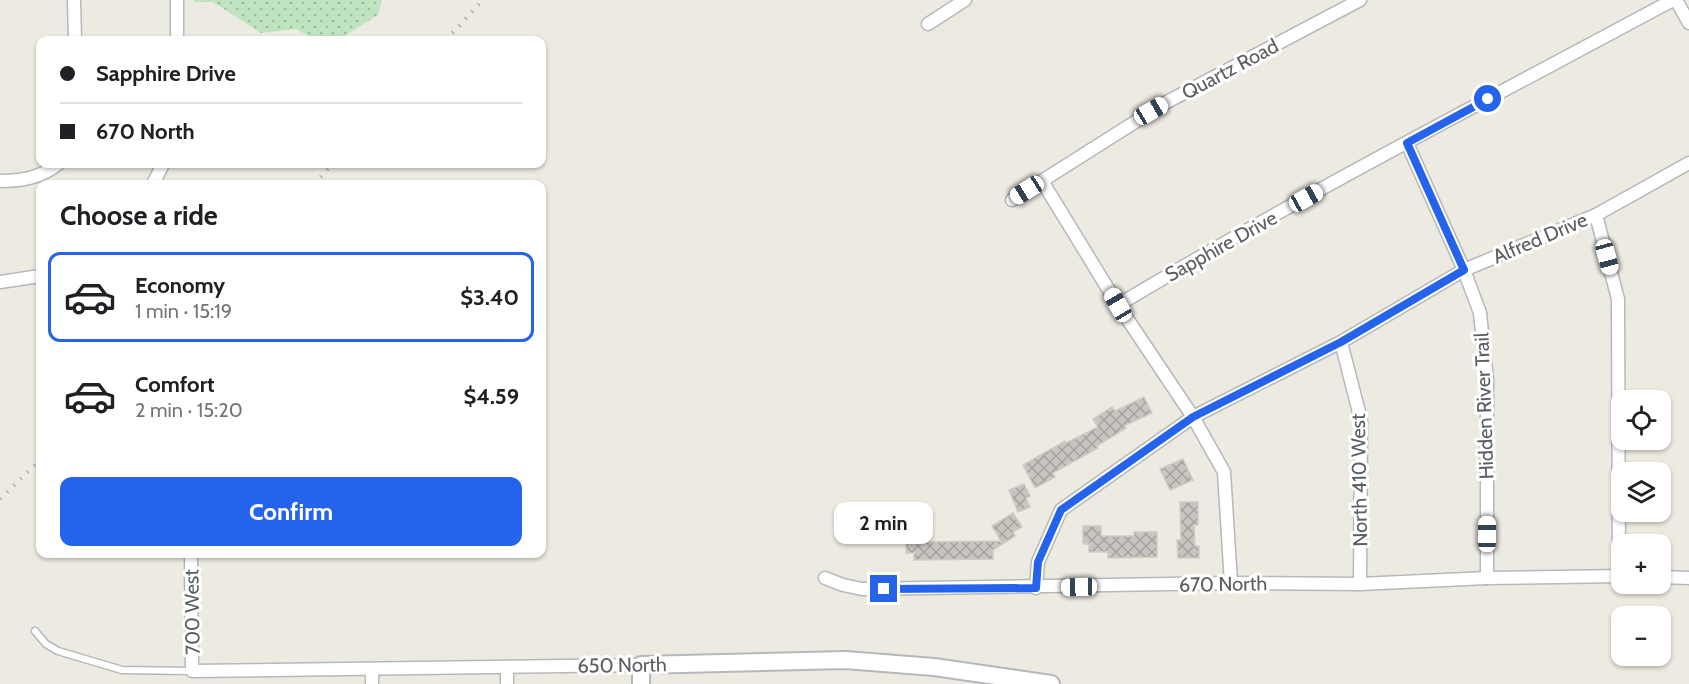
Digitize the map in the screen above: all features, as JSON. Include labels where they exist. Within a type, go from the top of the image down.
[{"type":"street","points":[[74,0],[75,36]]},
{"type":"street","points":[[177,0],[177,36]]},
{"type":"street","points":[[928,24],[965,0]]},
{"type":"street","name":"Quartz Road","points":[[1012,200],[1165,103],[1360,0]]},
{"type":"street","points":[[1675,0],[1689,23]]},
{"type":"street","name":"Sapphire Drive","points":[[1118,305],[1185,265],[1407,143],[1675,0]]},
{"type":"street","name":"Hidden River Trail","points":[[1407,143],[1464,270],[1480,313],[1487,380],[1487,578]]},
{"type":"street","name":"Alfred Drive","points":[[1036,588],[1038,562],[1061,510],[1193,417],[1341,342],[1464,270],[1596,215],[1689,164]]},
{"type":"street","points":[[0,181],[33,178],[52,168]]},
{"type":"street","points":[[1042,180],[1118,305],[1193,417],[1224,472],[1231,583]]},
{"type":"street","points":[[1596,215],[1618,299],[1620,534]]},
{"type":"street","points":[[0,282],[36,277]]},
{"type":"street","name":"North 410 West","points":[[1341,342],[1362,420],[1360,584]]},
{"type":"street","name":"700 West","points":[[191,558],[192,671]]},
{"type":"street","name":"670 North","points":[[825,578],[862,589],[1036,588],[1231,583],[1360,584],[1487,578],[1611,576]]},
{"type":"street","points":[[1671,577],[1689,578]]},
{"type":"street","name":"650 North","points":[[192,671],[844,660],[934,667],[1051,684]]},
{"type":"street","points":[[641,665],[641,684]]},
{"type":"street","points":[[507,667],[507,684]]},
{"type":"street","points":[[372,669],[372,684]]},
{"type":"lane","points":[[35,631],[46,644],[58,651],[122,670],[192,671]]},
{"type":"green space","points":[[194,0],[382,0],[378,15],[344,36],[309,36],[296,29],[261,33],[213,2],[194,2]]},
{"type":"building","points":[[1144,397],[1152,413],[1124,426],[1126,428],[1097,446],[1098,448],[1053,473],[1055,477],[1035,488],[1023,465],[1065,441],[1066,443],[1098,427],[1093,419],[1112,407],[1115,411]]},
{"type":"building","points":[[1183,459],[1193,480],[1170,490],[1160,469]]},
{"type":"building","points":[[1024,484],[1030,496],[1026,498],[1030,507],[1018,512],[1009,490]]},
{"type":"building","points":[[1180,502],[1198,502],[1198,525],[1194,525],[1195,546],[1199,546],[1199,558],[1178,558],[1177,540],[1181,540]]},
{"type":"building","points":[[1013,513],[1022,527],[1013,532],[1015,536],[993,550],[993,559],[914,560],[914,553],[906,553],[906,538],[926,538],[926,542],[1001,541],[992,526]]},
{"type":"building","points":[[1083,526],[1101,526],[1101,536],[1134,536],[1134,532],[1157,532],[1157,557],[1108,558],[1108,552],[1089,552],[1089,544],[1083,544]]},
{"type":"railway","points":[[450,36],[483,0]]},
{"type":"railway","points":[[318,180],[329,168]]},
{"type":"railway","points":[[0,499],[36,464]]},
{"type":"route","points":[[884,589],[1036,588],[1038,562],[1061,510],[1193,417],[1341,342],[1464,270],[1407,143],[1488,99]]}]
